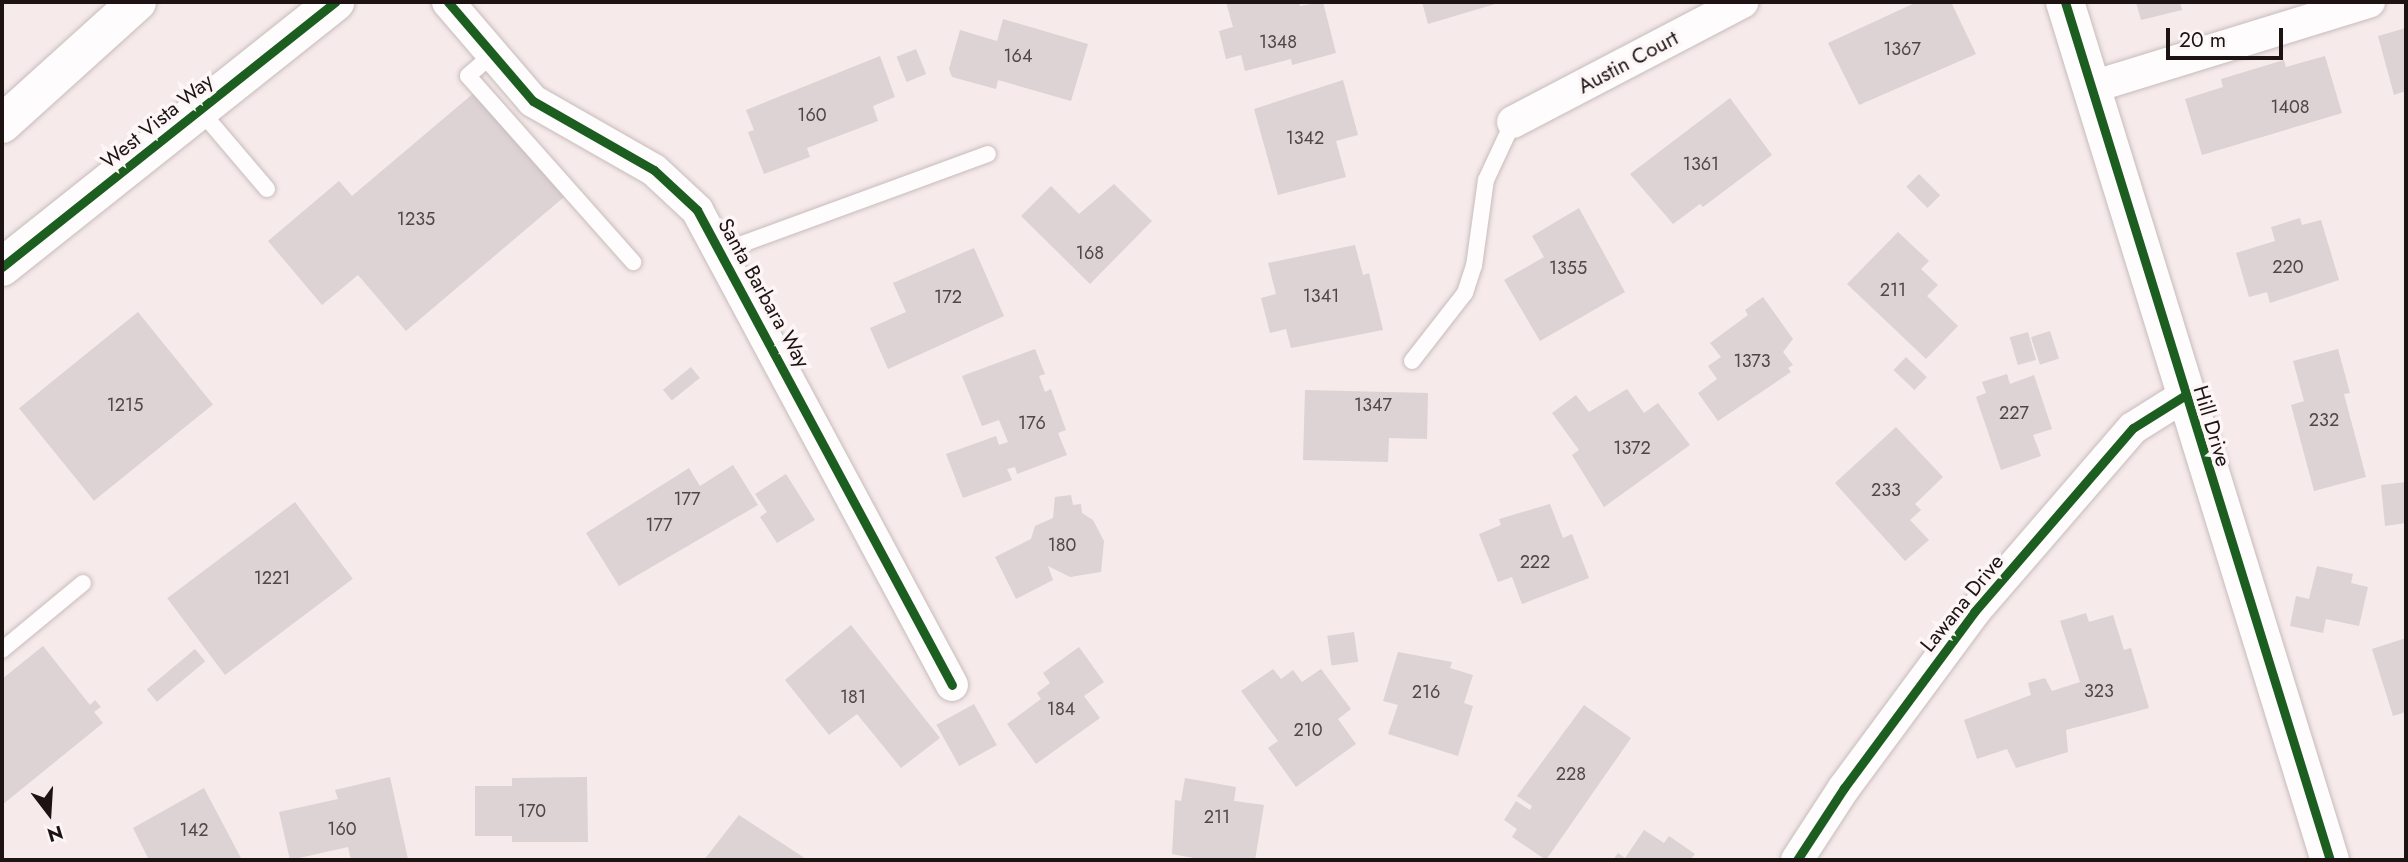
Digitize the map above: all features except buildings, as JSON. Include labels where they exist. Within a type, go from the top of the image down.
[{"type":"main road","points":[[2,124],[137,2]]},
{"type":"main road","name":"West Vista Way","points":[[2,267],[335,2]]},
{"type":"main road","name":"Hill Drive","points":[[2065,2],[2184,396],[2330,860]]},
{"type":"street","name":"Santa Barbara Way","points":[[448,2],[533,101],[654,170],[697,210],[723,251],[952,685]]},
{"type":"street","name":"Austin Court","points":[[1513,122],[1743,2]]},
{"type":"street","points":[[2092,87],[2369,2]]},
{"type":"street","name":"Lawana Drive","points":[[1797,860],[1844,788],[1974,612],[2133,428],[2184,396]]},
{"type":"lane","points":[[493,54],[468,76],[633,262]]},
{"type":"lane","points":[[199,109],[267,189]]},
{"type":"lane","points":[[1412,361],[1465,293],[1474,266],[1486,180],[1513,122]]},
{"type":"lane","points":[[723,251],[988,154]]},
{"type":"lane","points":[[2,649],[83,583]]},
{"type":"cycle path","points":[[2,267],[335,2]]},
{"type":"cycle path","points":[[448,2],[533,101],[654,170],[697,210],[952,685]]},
{"type":"cycle path","points":[[2065,2],[2330,860]]},
{"type":"cycle path","points":[[1797,860],[1844,788],[1974,612],[2133,428],[2184,396]]}]
